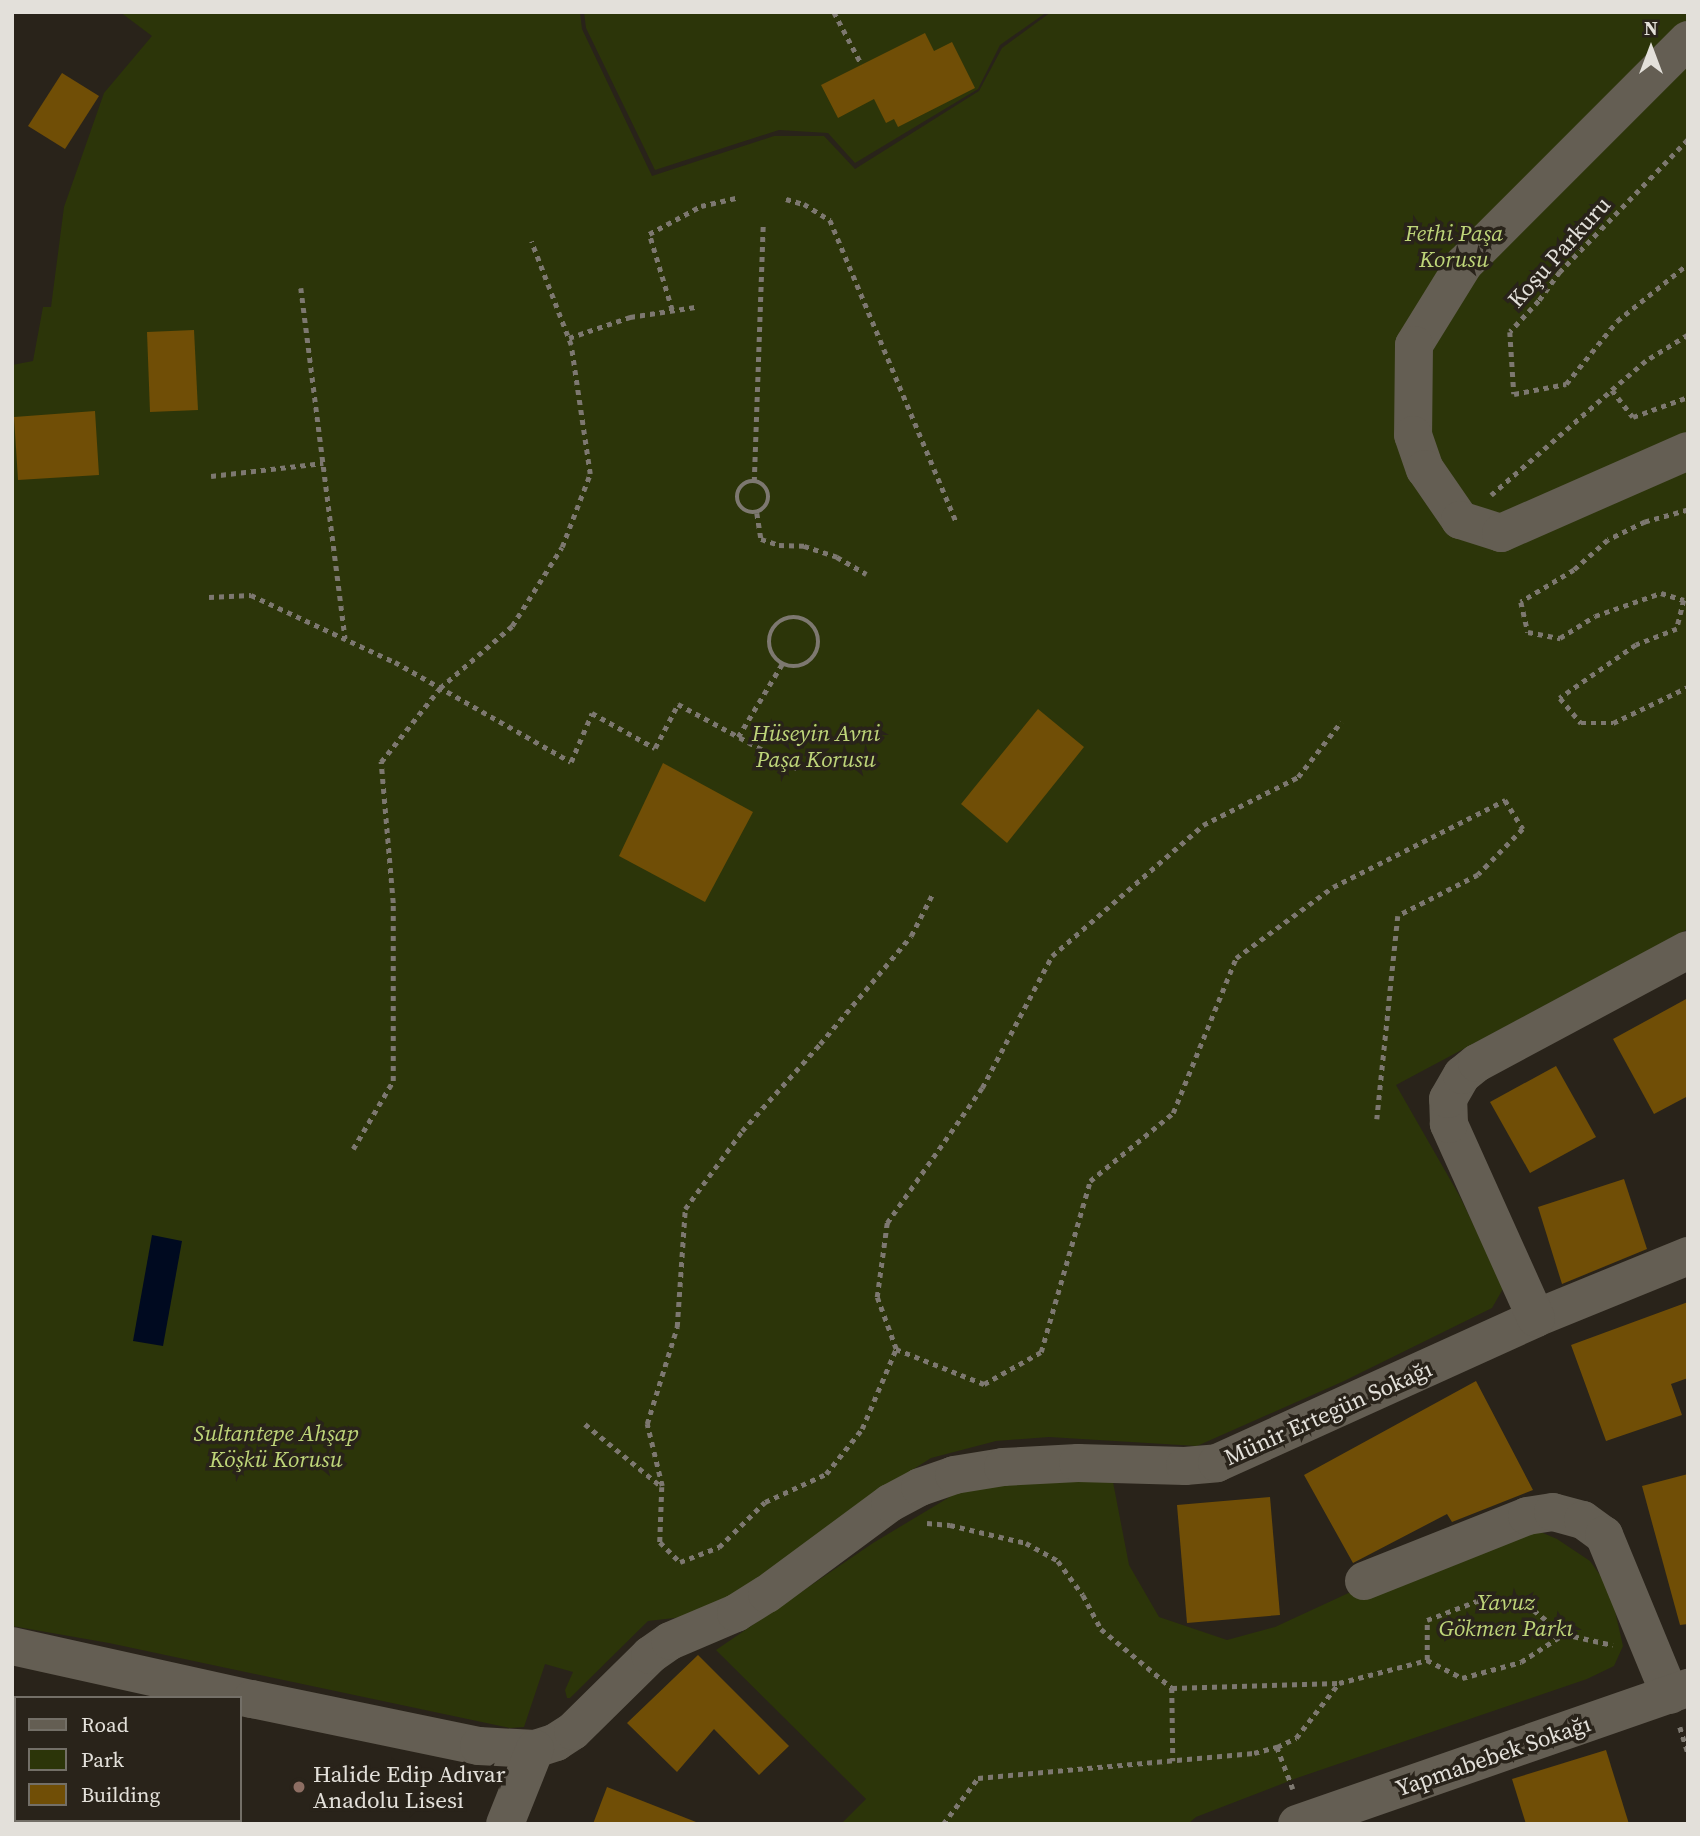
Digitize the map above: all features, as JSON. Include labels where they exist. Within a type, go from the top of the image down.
[{"type":"street","points":[[1688,40],[1464,264],[1414,345],[1413,435],[1425,469],[1460,520],[1501,533],[1688,451]]},
{"type":"street","points":[[1536,1318],[1449,1125],[1448,1099],[1462,1075],[1477,1063],[1688,950]]},
{"type":"street","name":"Münir Ertegün Sokağı","points":[[12,1646],[466,1743],[510,1750],[535,1749],[556,1742],[573,1731],[650,1655],[670,1641],[736,1613],[767,1594],[890,1503],[920,1487],[954,1475],[1003,1467],[1078,1463],[1185,1466],[1217,1462],[1317,1420],[1536,1318],[1688,1256]]},
{"type":"street","points":[[1364,1581],[1527,1516],[1553,1512],[1567,1514],[1583,1520],[1604,1535],[1651,1650],[1679,1691]]},
{"type":"street","name":"Yapmabebek Sokağı","points":[[1301,1822],[1679,1691]]},
{"type":"street","points":[[505,1824],[535,1749]]},
{"type":"path","points":[[834,12],[862,65]]},
{"type":"path","name":"Koşu Parkuru","points":[[1688,140],[1560,272],[1539,301],[1510,332],[1514,394],[1566,384],[1616,321],[1688,264]]},
{"type":"path","points":[[672,310],[649,234],[701,206],[739,197]]},
{"type":"path","points":[[786,199],[804,204],[830,220],[957,524]]},
{"type":"path","points":[[754,482],[763,223]]},
{"type":"path","points":[[353,1149],[393,1081],[393,903],[381,762],[440,688],[512,626],[562,547],[590,474],[569,338],[531,241]]},
{"type":"path","points":[[301,288],[345,639]]},
{"type":"path","points":[[569,338],[630,317],[695,306]]},
{"type":"path","points":[[1460,520],[1646,361],[1688,335]]},
{"type":"path","points":[[1612,390],[1633,417],[1688,397]]},
{"type":"path","points":[[211,475],[323,463]]},
{"type":"path","points":[[754,482],[764,486],[768,496],[766,506],[757,513],[743,510],[737,497],[745,484],[754,482]]},
{"type":"path","points":[[1688,510],[1645,522],[1608,540],[1574,570],[1521,602],[1528,632],[1560,638],[1595,616],[1661,593],[1684,600],[1677,629],[1636,645],[1560,698],[1581,723],[1613,723],[1688,687]]},
{"type":"path","points":[[757,513],[761,539],[779,545],[804,546],[837,557],[866,574]]},
{"type":"path","points":[[209,597],[251,595],[440,688],[571,762],[592,713],[655,748],[678,704],[797,769]]},
{"type":"path","points":[[792,617],[807,621],[817,634],[817,650],[813,657],[799,666],[782,664],[771,652],[769,636],[772,629],[777,623],[792,617]]},
{"type":"path","points":[[738,737],[782,664]]},
{"type":"path","points":[[933,893],[911,936],[742,1131],[685,1209],[677,1327],[647,1424],[662,1487],[660,1542],[680,1562],[719,1547],[765,1502],[825,1474],[862,1429],[896,1349],[877,1297],[887,1223],[982,1088],[1052,956],[1203,825],[1298,777],[1341,722]]},
{"type":"path","points":[[896,1349],[984,1384],[1041,1352],[1090,1181],[1173,1113],[1236,958],[1333,887],[1505,800],[1523,828],[1478,875],[1398,916],[1377,1119]]},
{"type":"path","points":[[585,1424],[662,1487]]},
{"type":"path","points":[[924,1522],[950,1525],[1026,1543],[1058,1561],[1083,1595],[1101,1629],[1172,1688],[1339,1684],[1427,1660],[1462,1678],[1521,1662],[1564,1634]]},
{"type":"path","points":[[1427,1660],[1427,1620],[1477,1601],[1526,1604],[1564,1634],[1651,1650]]},
{"type":"path","points":[[943,1824],[978,1777],[1254,1753],[1277,1747],[1296,1738],[1339,1684]]},
{"type":"path","points":[[1172,1688],[1173,1760]]},
{"type":"path","points":[[1277,1747],[1301,1822]]},
{"type":"green space","name":"Hüseyin Avni Paşa Korusu","points":[[120,12],[580,12],[582,29],[652,176],[774,136],[824,136],[855,169],[979,91],[1002,48],[1051,12],[1688,12],[1688,929],[1396,1085],[1459,1195],[1504,1287],[1492,1308],[1344,1381],[1197,1446],[1049,1437],[996,1441],[931,1458],[873,1495],[747,1590],[692,1616],[648,1621],[570,1698],[567,1698],[565,1690],[573,1672],[545,1664],[524,1727],[510,1728],[109,1643],[12,1626],[12,365],[33,361],[43,307],[51,307],[64,207],[104,93],[152,36]]},
{"type":"green space","points":[[584,12],[1047,12],[1000,45],[978,89],[855,163],[828,133],[779,130],[655,170],[586,28]]},
{"type":"green space","name":"Yavuz Gökmen Parkı","points":[[983,1477],[1113,1482],[1129,1565],[1159,1617],[1227,1640],[1275,1627],[1381,1578],[1529,1527],[1557,1539],[1590,1561],[1610,1589],[1623,1646],[1614,1666],[1587,1679],[1297,1778],[1196,1817],[1188,1824],[841,1824],[866,1799],[716,1650],[873,1543]]},
{"type":"water","points":[[152,1235],[182,1241],[163,1346],[133,1341]]},
{"type":"building","points":[[925,33],[934,51],[952,42],[975,88],[898,127],[894,119],[886,123],[874,99],[838,118],[821,85]]},
{"type":"building","points":[[62,73],[99,96],[65,149],[28,126]]},
{"type":"building","points":[[194,330],[198,410],[150,412],[147,332]]},
{"type":"building","points":[[95,411],[99,475],[18,480],[14,417]]},
{"type":"building","points":[[1038,709],[1084,747],[1007,843],[961,804]]},
{"type":"building","points":[[663,763],[753,812],[705,902],[619,856]]},
{"type":"building","points":[[1688,998],[1688,1096],[1654,1114],[1613,1039]]},
{"type":"building","points":[[1556,1066],[1596,1137],[1530,1173],[1490,1102]]},
{"type":"building","points":[[1624,1179],[1647,1249],[1562,1284],[1538,1207]]},
{"type":"building","points":[[1688,1302],[1688,1378],[1671,1384],[1682,1415],[1606,1441],[1571,1345]]},
{"type":"building","points":[[1476,1381],[1533,1490],[1452,1522],[1447,1514],[1353,1563],[1304,1475]]},
{"type":"building","points":[[1688,1474],[1688,1624],[1680,1625],[1642,1486]]},
{"type":"building","points":[[1270,1497],[1280,1615],[1187,1623],[1177,1505]]},
{"type":"building","points":[[698,1655],[789,1746],[759,1775],[714,1729],[677,1772],[627,1723]]},
{"type":"building","points":[[1606,1750],[1629,1824],[1526,1824],[1512,1779]]},
{"type":"building","points":[[607,1787],[696,1822],[696,1824],[593,1824]]},
{"type":"place","name":"Halide Edip Adıvar Anadolu Lisesi","points":[[299,1787]]},
{"type":"park label","name":"Fethi Paşa Korusu","points":[[1454,246]]},
{"type":"park label","name":"Sultantepe Ahşap Köşkü Korusu","points":[[276,1446]]}]
